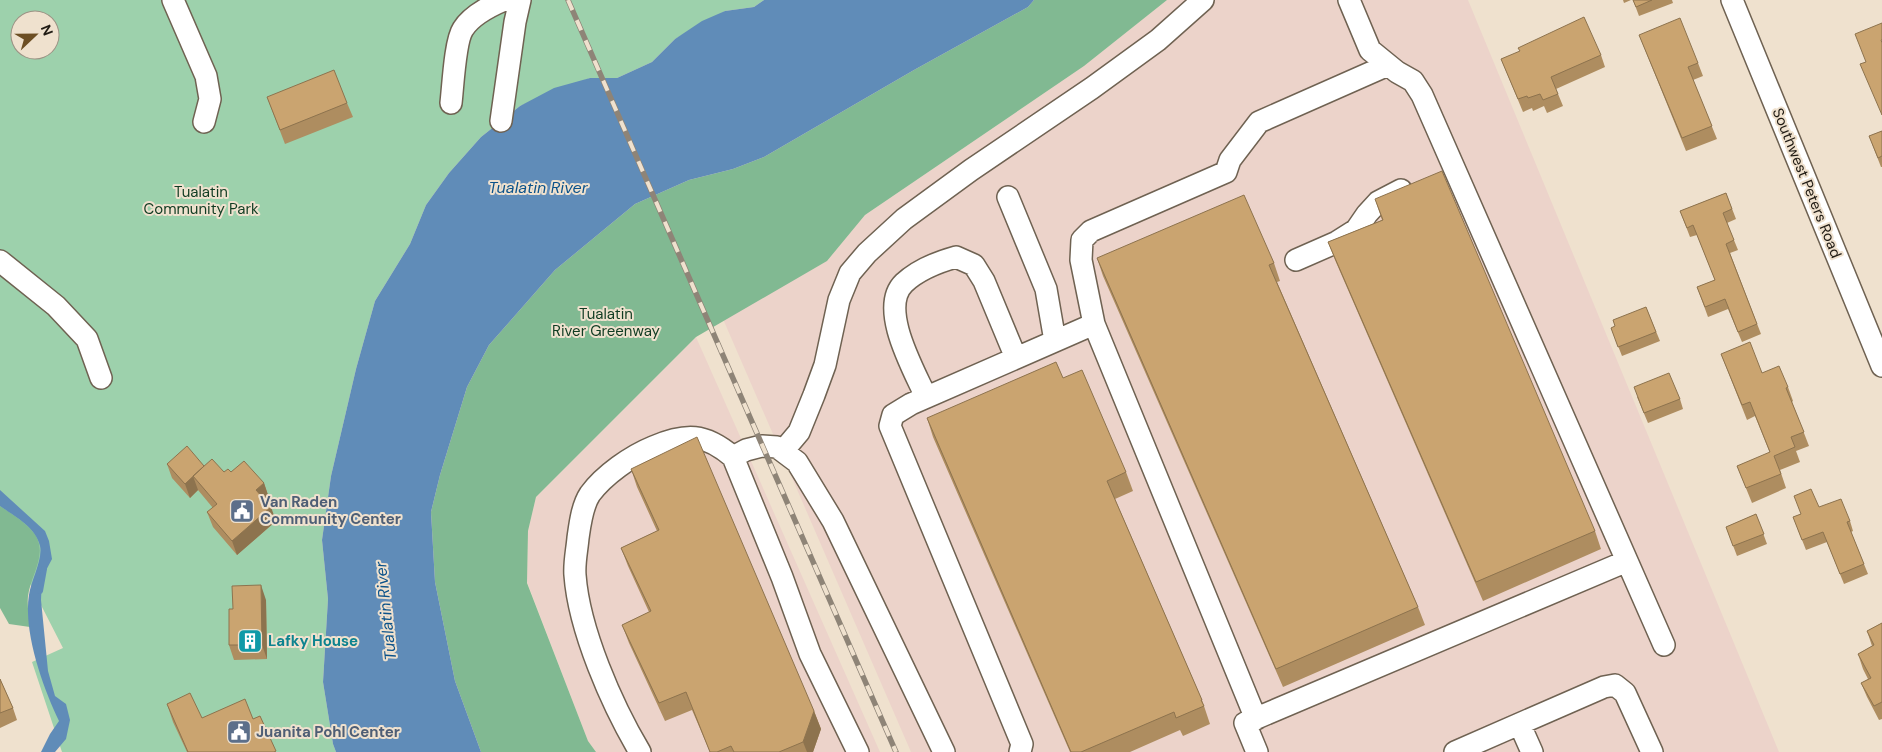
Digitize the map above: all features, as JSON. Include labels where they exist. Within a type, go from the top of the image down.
[{"type":"street","points":[[173,0],[206,76],[210,99],[204,122]]},
{"type":"street","points":[[451,103],[458,46],[462,30],[475,17],[504,0]]},
{"type":"street","points":[[501,121],[515,22],[520,0]]},
{"type":"street","points":[[783,451],[799,432],[814,395],[825,365],[839,300],[850,273],[867,253],[904,219],[1158,40],[1204,0]]},
{"type":"street","points":[[1349,0],[1370,50],[1388,65],[1413,81],[1422,95],[1436,175],[1627,561],[1664,645]]},
{"type":"street","name":"Southwest Peters Road","points":[[1732,0],[1882,366]]},
{"type":"street","points":[[1256,719],[1094,324],[1081,260],[1082,240],[1091,231],[1226,172],[1230,160],[1259,122],[1388,65]]},
{"type":"street","points":[[1296,260],[1338,242],[1356,230],[1378,202],[1436,175]]},
{"type":"street","points":[[1008,197],[1046,289],[1055,341]]},
{"type":"street","points":[[926,397],[897,332],[894,302],[903,283],[934,264],[956,257],[974,265],[984,281],[1016,358]]},
{"type":"street","points":[[0,261],[56,306],[87,339],[101,378]]},
{"type":"street","points":[[1020,752],[1022,744],[890,426],[893,415],[911,404],[1094,324]]},
{"type":"street","points":[[640,752],[630,737],[600,671],[578,601],[575,573],[580,520],[589,495],[614,471],[637,454],[661,443],[685,437],[705,438],[723,448],[733,457],[782,577],[810,654],[858,752]]},
{"type":"street","points":[[733,457],[746,450],[762,446],[777,447],[797,462],[833,520],[944,752]]},
{"type":"street","points":[[1257,752],[1245,723],[1627,561]]},
{"type":"street","points":[[1455,752],[1604,687],[1615,685],[1624,693],[1652,752]]},
{"type":"street","points":[[1520,725],[1532,752]]},
{"type":"shaded area","points":[[1167,0],[1468,0],[1779,752],[911,752],[723,319],[827,261],[865,215],[1084,66]]},
{"type":"shaded area","points":[[696,337],[880,752],[596,752],[588,741],[527,582],[528,531],[536,497]]},
{"type":"green space","name":"Tualatin Community Park","points":[[0,0],[764,0],[754,7],[725,11],[675,39],[652,62],[617,78],[590,78],[520,106],[481,137],[449,173],[426,205],[410,244],[375,301],[356,369],[331,476],[322,540],[328,599],[323,682],[336,752],[62,752],[32,662],[63,648],[0,525]]},
{"type":"green space","name":"Tualatin River Greenway","points":[[1034,0],[1167,0],[1084,66],[865,215],[827,261],[696,337],[536,497],[528,531],[527,583],[588,741],[596,752],[481,752],[455,681],[435,582],[431,512],[440,475],[467,387],[489,345],[555,270],[635,204],[689,180],[733,169],[764,157],[914,70],[1028,7]]},
{"type":"green space","points":[[0,506],[29,527],[39,543],[39,558],[28,596],[30,627],[9,624],[0,608]]},
{"type":"water","name":"Tualatin River","points":[[764,0],[1034,0],[1028,7],[914,70],[764,157],[733,169],[689,180],[635,204],[555,270],[489,345],[467,387],[440,475],[431,512],[435,582],[455,681],[481,752],[336,752],[323,682],[328,599],[322,540],[331,476],[356,369],[375,301],[410,244],[426,205],[449,173],[481,137],[520,106],[554,88],[590,78],[617,78],[652,62],[675,39],[702,21],[725,11],[754,7]]},
{"type":"water","points":[[0,490],[45,531],[49,541],[52,559],[42,578],[41,600],[48,671],[55,696],[66,704],[70,720],[66,739],[55,752],[41,752],[59,721],[41,676],[29,626],[29,595],[40,557],[40,546],[38,539],[29,528],[0,506]]},
{"type":"building","points":[[1633,0],[1652,0],[1636,7]]},
{"type":"building","points":[[1584,17],[1601,55],[1551,77],[1558,94],[1543,100],[1540,94],[1518,99],[1501,59],[1520,51],[1518,48]]},
{"type":"building","points":[[1680,18],[1698,63],[1688,67],[1712,126],[1682,138],[1639,35]]},
{"type":"building","points":[[1882,23],[1882,115],[1860,64],[1866,62],[1855,34]]},
{"type":"building","points":[[334,70],[347,103],[280,130],[267,97]]},
{"type":"building","points":[[1882,131],[1882,156],[1878,158],[1869,136]]},
{"type":"building","points":[[1442,171],[1595,531],[1476,582],[1328,242],[1383,220],[1375,199]]},
{"type":"building","points":[[1726,193],[1732,209],[1723,213],[1734,240],[1726,244],[1757,324],[1738,332],[1725,299],[1705,307],[1697,287],[1715,280],[1693,225],[1687,228],[1680,211]]},
{"type":"building","points":[[1244,195],[1274,263],[1269,265],[1418,607],[1276,669],[1097,258]]},
{"type":"building","points":[[1646,307],[1656,332],[1618,347],[1611,328],[1615,326],[1613,320]]},
{"type":"building","points":[[1750,342],[1762,373],[1779,366],[1804,432],[1791,437],[1795,447],[1774,456],[1781,474],[1746,488],[1737,466],[1770,452],[1750,402],[1742,405],[1721,354]]},
{"type":"building","points":[[1056,362],[1063,378],[1082,370],[1126,472],[1107,481],[1204,706],[1176,718],[1174,712],[1081,752],[1071,752],[927,418]]},
{"type":"building","points":[[1669,373],[1680,399],[1644,413],[1634,387]]},
{"type":"building","points":[[697,437],[814,711],[803,742],[779,752],[734,752],[731,746],[717,752],[710,752],[686,692],[659,703],[622,625],[651,611],[621,548],[659,530],[631,469]]},
{"type":"building","points":[[187,446],[204,466],[185,484],[167,464]]},
{"type":"building","name":"Van Raden Community Center","points":[[212,459],[224,472],[228,469],[231,472],[244,461],[264,483],[256,490],[271,507],[232,541],[207,512],[217,504],[193,476]]},
{"type":"building","points":[[1811,489],[1819,507],[1841,499],[1850,521],[1847,522],[1864,564],[1840,574],[1823,532],[1802,540],[1793,517],[1801,514],[1794,496]]},
{"type":"building","points":[[1756,514],[1764,534],[1733,546],[1726,527]]},
{"type":"building","name":"Lafky House","points":[[261,585],[262,645],[229,645],[229,609],[233,609],[232,586]]},
{"type":"building","points":[[1882,623],[1882,702],[1874,706],[1861,683],[1871,678],[1858,654],[1874,645],[1867,631]]},
{"type":"building","points":[[0,679],[13,708],[0,713]]},
{"type":"building","points":[[190,693],[202,718],[245,699],[253,719],[260,716],[276,751],[188,752],[167,704]]},
{"type":"waterway","points":[[40,591],[44,569]]},
{"type":"railway","points":[[568,0],[896,752]]},
{"type":"place","name":"Van Raden Community Center","points":[[242,511]]},
{"type":"place","name":"Lafky House","points":[[250,641]]},
{"type":"place","name":"Juanita Pohl Center","points":[[239,732]]}]
